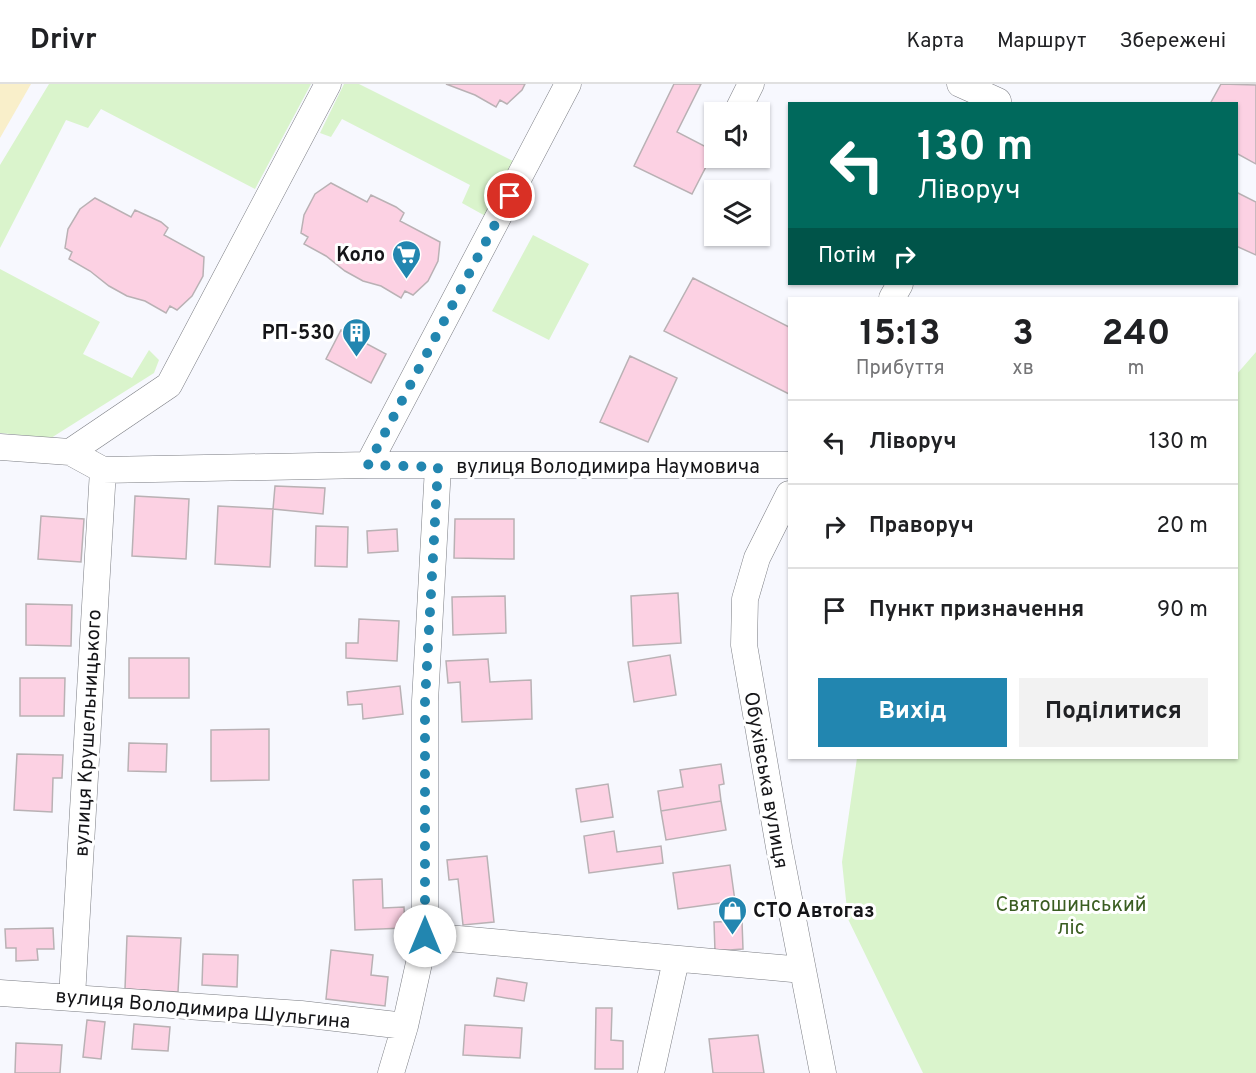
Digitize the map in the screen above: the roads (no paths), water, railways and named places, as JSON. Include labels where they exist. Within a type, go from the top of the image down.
[{"type":"street","points":[[70,452],[169,385],[328,84]]},
{"type":"street","points":[[368,465],[568,84]]},
{"type":"street","points":[[742,102],[751,84]]},
{"type":"street","points":[[960,84],[1001,96]]},
{"type":"street","name":"вулиця Володимира Наумовича","points":[[0,447],[70,452],[103,470],[368,465],[438,467],[788,465]]},
{"type":"street","points":[[391,1073],[405,1026],[425,936],[425,701],[438,467]]},
{"type":"street","name":"вулиця Крушельницького","points":[[72,996],[103,470]]},
{"type":"street","name":"Обухівська вулиця","points":[[788,498],[780,529],[757,558],[745,599],[744,645],[779,847],[823,1073]]},
{"type":"street","points":[[425,936],[803,970]]},
{"type":"street","points":[[651,1073],[676,960]]},
{"type":"street","name":"вулиця Володимира Шульгина","points":[[0,993],[72,996],[301,1014],[405,1026]]},
{"type":"place","name":"Коло","points":[[406,280]]},
{"type":"place","name":"РП-530","points":[[356,358]]},
{"type":"place","name":"СТО Автогаз","points":[[732,936]]},
{"type":"park label","name":"Святошинський ліс","points":[[1071,916]]}]
